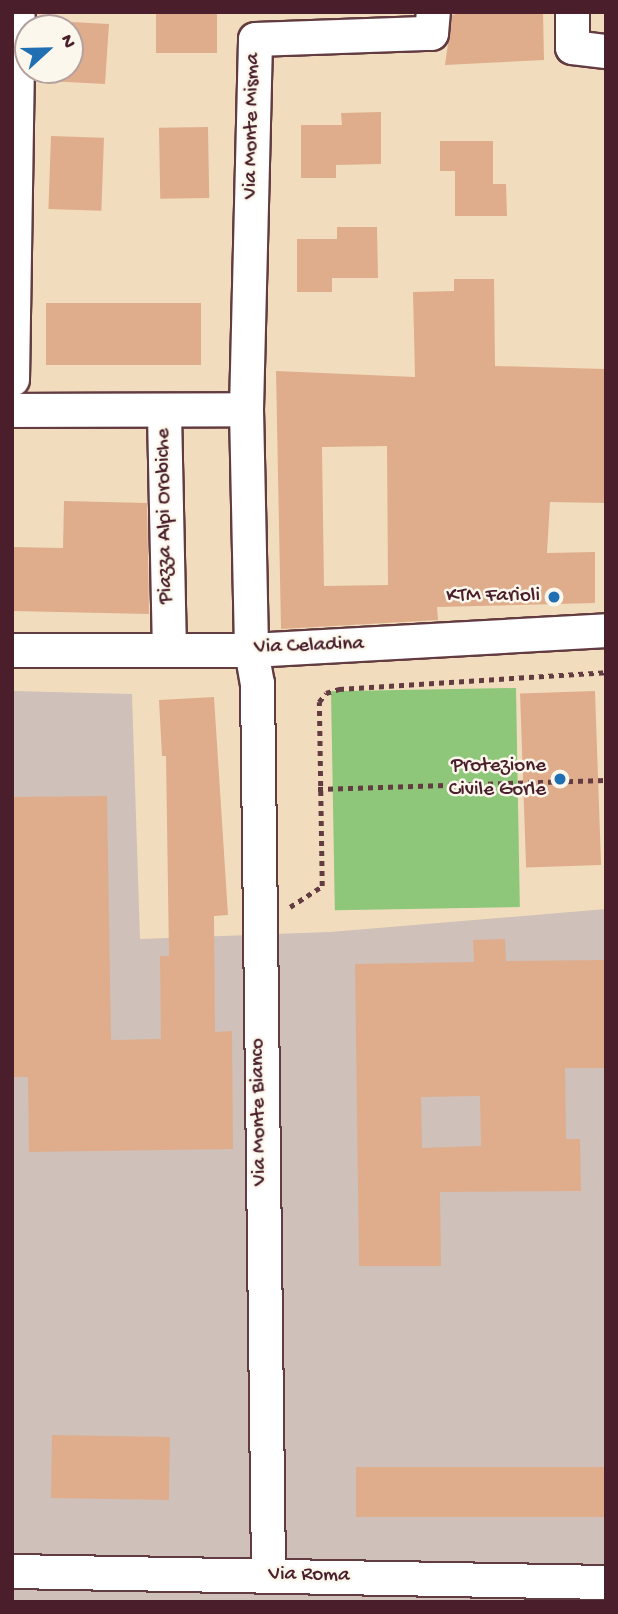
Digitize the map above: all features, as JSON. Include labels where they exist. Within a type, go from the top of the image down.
[{"type":"street","name":"Via Monte Misma","points":[[246,410],[255,39],[431,33],[433,12]]},
{"type":"street","points":[[572,12],[572,47],[606,51]]},
{"type":"street","points":[[12,379],[17,84]]},
{"type":"street","points":[[12,410],[164,413]]},
{"type":"street","name":"Piazza Alpi Orobiche","points":[[169,648],[164,413],[246,410]]},
{"type":"street","points":[[246,410],[251,650]]},
{"type":"street","name":"Via Celadina","points":[[12,650],[251,650],[606,630]]},
{"type":"street","name":"Via Monte Bianco","points":[[251,650],[257,683],[257,929],[268,1575]]},
{"type":"street","name":"Via Roma","points":[[12,1571],[606,1583]]},
{"type":"path","points":[[257,929],[322,886],[318,789],[319,702],[326,694],[339,689],[606,672]]},
{"type":"path","points":[[318,789],[606,780]]},
{"type":"shaded area","points":[[12,691],[132,694],[140,939],[330,932],[606,909],[606,1602],[12,1602]]},
{"type":"green space","points":[[516,688],[520,907],[335,910],[331,691]]},
{"type":"building","points":[[156,12],[217,12],[217,53],[156,53]]},
{"type":"building","points":[[465,12],[543,12],[544,60],[445,65],[452,15]]},
{"type":"building","points":[[84,23],[109,24],[105,84],[84,83]]},
{"type":"building","points":[[381,112],[381,164],[336,165],[336,178],[301,178],[301,125],[342,125],[341,113]]},
{"type":"building","points":[[208,127],[209,198],[160,199],[159,128]]},
{"type":"building","points":[[51,136],[104,138],[101,211],[48,209]]},
{"type":"building","points":[[440,141],[493,141],[493,184],[506,184],[507,216],[455,216],[455,171],[440,171]]},
{"type":"building","points":[[337,227],[377,227],[378,278],[332,278],[332,292],[297,292],[297,239],[337,239]]},
{"type":"building","points":[[454,279],[494,279],[495,366],[606,369],[606,503],[550,502],[547,553],[595,552],[595,603],[437,607],[438,620],[281,629],[276,371],[415,377],[413,292],[454,291]],"holes":[[[387,446],[388,585],[324,586],[322,447]]]},
{"type":"building","points":[[46,303],[201,303],[201,365],[46,365]]},
{"type":"building","points":[[64,501],[147,503],[149,614],[12,611],[12,547],[63,548]]},
{"type":"building","name":"Protezione Civile Gorle","points":[[595,691],[601,865],[526,868],[520,694]]},
{"type":"building","points":[[214,697],[228,915],[214,916],[215,1032],[232,1031],[233,1149],[29,1152],[28,1077],[12,1077],[12,797],[107,796],[111,1040],[161,1039],[160,956],[169,956],[166,756],[162,756],[159,700]]},
{"type":"building","points":[[505,939],[506,961],[606,960],[606,1068],[565,1068],[566,1139],[580,1139],[581,1191],[440,1192],[441,1266],[359,1266],[355,964],[474,962],[473,940]],"holes":[[[480,1096],[481,1146],[422,1148],[421,1097]]]},
{"type":"building","points":[[52,1435],[170,1437],[169,1500],[51,1498]]},
{"type":"building","points":[[356,1467],[606,1467],[606,1517],[356,1517]]},
{"type":"place","name":"KTM Farioli","points":[[554,597]]},
{"type":"place","name":"Protezione Civile Gorle","points":[[560,779]]}]
